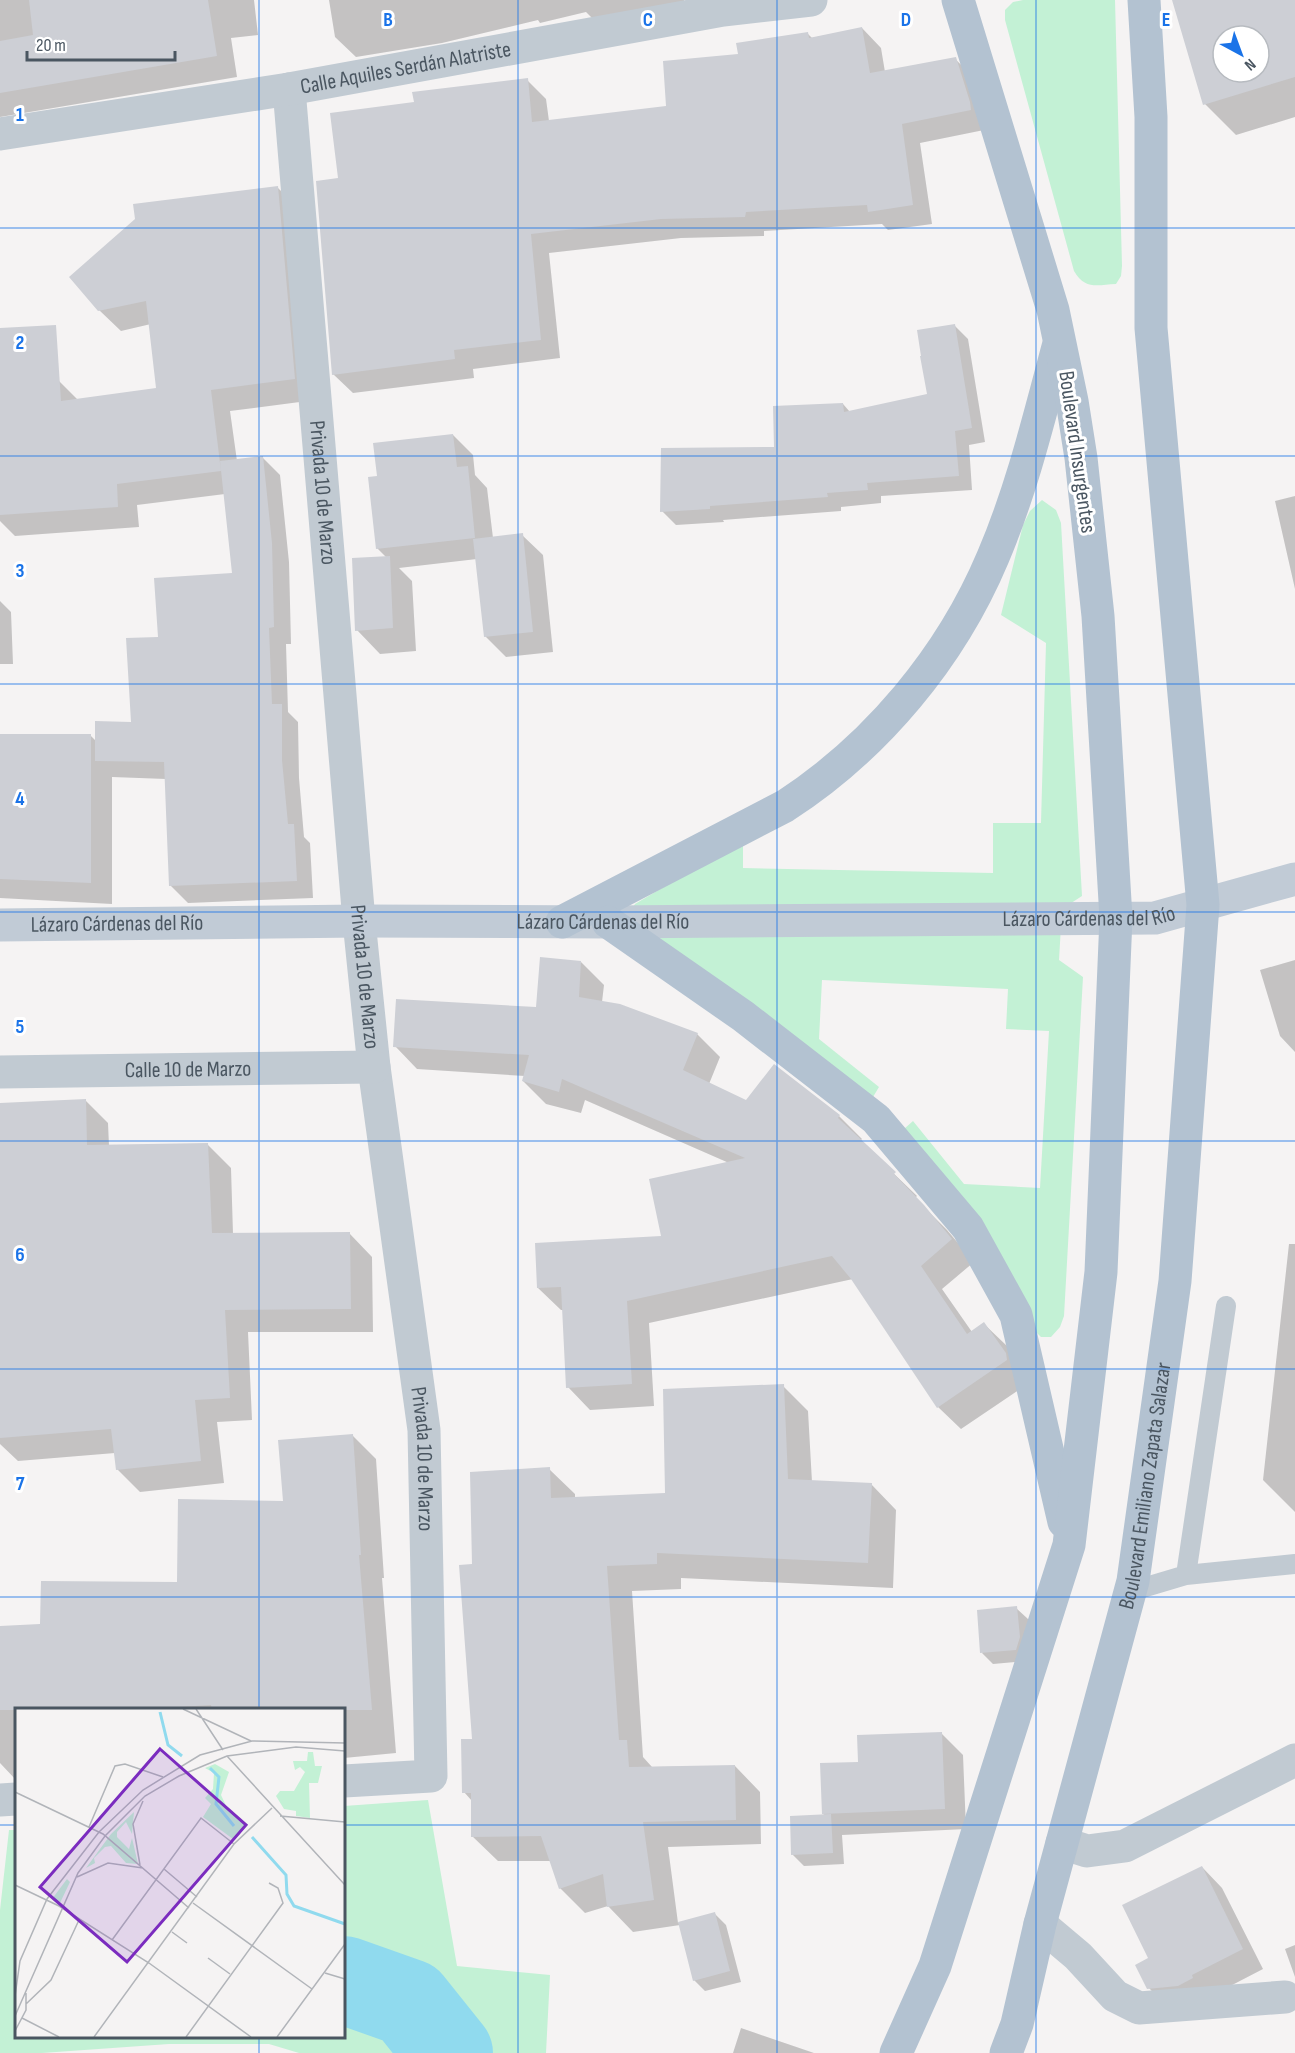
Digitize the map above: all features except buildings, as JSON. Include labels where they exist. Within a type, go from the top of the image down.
[{"type":"main road","name":"Boulevard Insurgentes","points":[[958,0],[1041,269],[1060,340],[1081,458],[1098,616],[1116,918]]},
{"type":"main road","points":[[1144,0],[1151,117],[1151,328],[1203,905]]},
{"type":"main road","points":[[562,922],[785,806],[844,762],[897,709],[924,676],[954,633],[993,558],[1024,471],[1060,340]]},
{"type":"main road","name":"Boulevard Emiliano Zapata Salazar","points":[[1012,2038],[1040,1924],[1133,1581],[1175,1281],[1203,905]]},
{"type":"main road","points":[[896,2053],[935,1966],[1069,1545],[1101,1272],[1116,918]]},
{"type":"main road","points":[[608,922],[743,1016],[876,1119],[968,1228],[1016,1315],[1069,1545]]},
{"type":"street","name":"Calle Aquiles Serdán Alatriste","points":[[0,134],[289,89],[721,5],[811,0]]},
{"type":"street","name":"Privada 10 de Marzo","points":[[289,89],[358,921],[374,1067],[424,1430],[431,1776],[345,1781]]},
{"type":"street","name":"Lázaro Cárdenas del Río","points":[[0,925],[358,921],[608,922],[1155,918],[1295,879]]},
{"type":"street","name":"Calle 10 de Marzo","points":[[0,1072],[374,1067]]},
{"type":"street","points":[[1062,1843],[1087,1851],[1125,1846],[1295,1760]]},
{"type":"street","points":[[0,1800],[15,1799]]},
{"type":"street","points":[[1040,1924],[1078,1956],[1115,1996],[1139,2008],[1285,1998]]},
{"type":"lane","points":[[1186,1575],[1226,1306]]},
{"type":"lane","points":[[1130,1592],[1186,1575],[1295,1564]]},
{"type":"green space","points":[[1023,0],[1115,0],[1122,266],[1121,276],[1116,284],[1087,284],[1074,271],[1005,20],[1005,10],[1013,2]]},
{"type":"green space","points":[[1042,500],[1056,510],[1061,523],[1082,896],[1062,909],[1059,960],[1083,977],[1064,1316],[1060,1327],[1051,1337],[1041,1337],[1036,1332],[904,1129],[913,1121],[964,1184],[1040,1188],[1049,1031],[1006,1029],[1008,989],[822,980],[819,1039],[879,1087],[873,1097],[625,921],[635,904],[743,840],[743,868],[993,873],[993,823],[1041,823],[1046,643],[1001,615],[1023,525],[1030,511]]},
{"type":"green space","points":[[428,1800],[457,1966],[550,1975],[546,2053],[299,2053],[269,2044],[169,2044],[42,2053],[0,2053],[0,1910],[9,1830],[15,1830],[15,2038],[345,2038],[345,1806]]},
{"type":"waterway","points":[[345,1980],[409,2003],[449,2053]]}]
